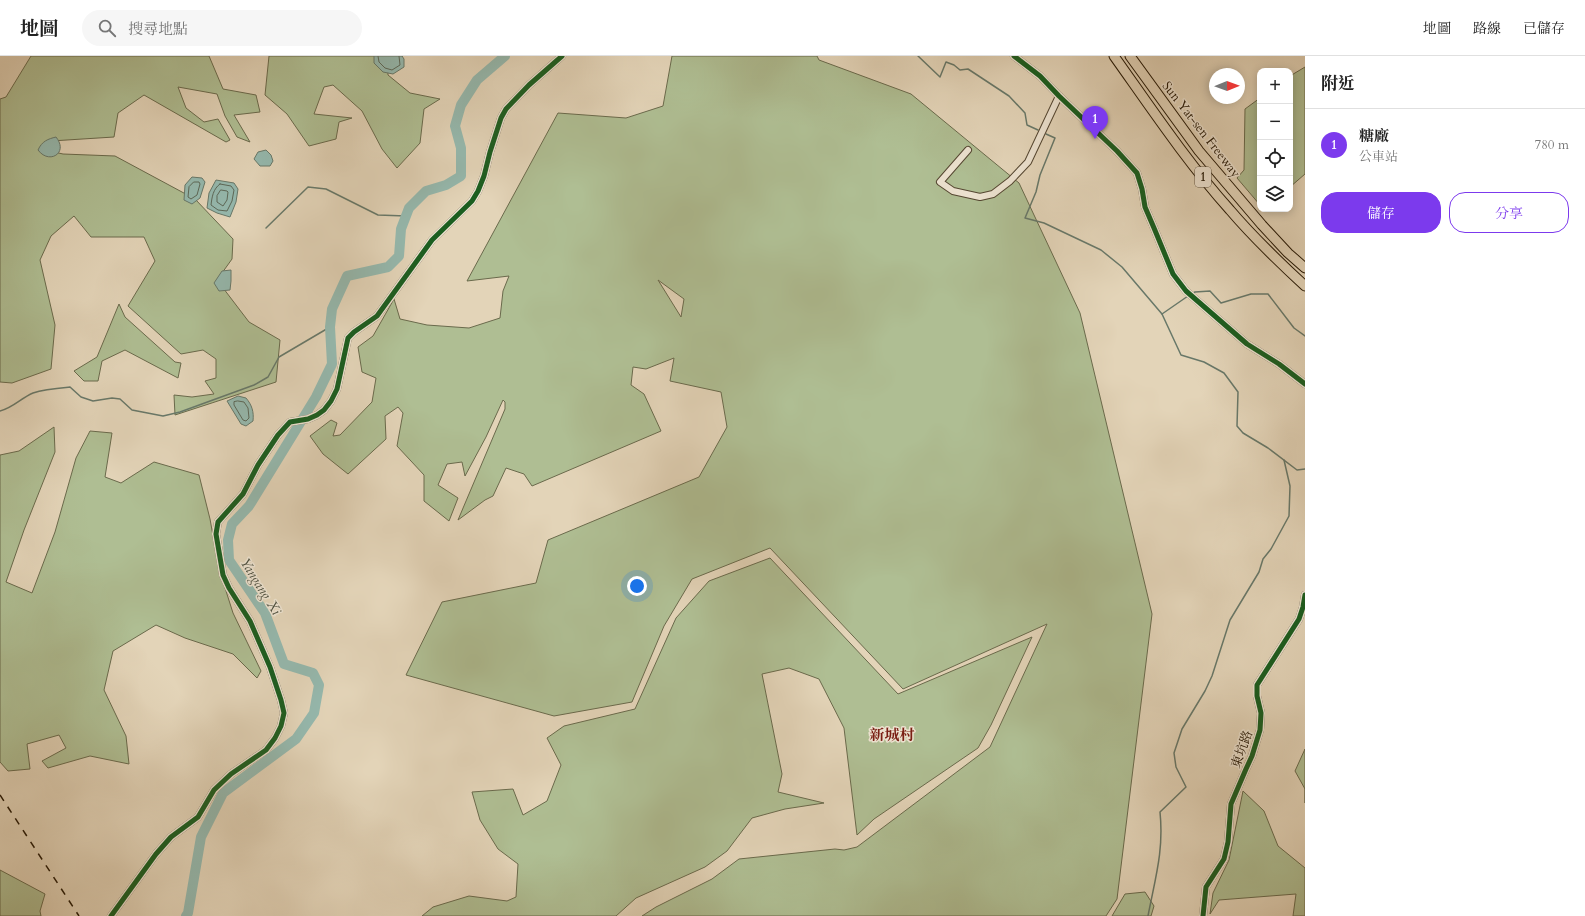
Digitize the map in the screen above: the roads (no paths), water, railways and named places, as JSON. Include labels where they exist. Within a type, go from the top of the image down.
[{"type":"highway","name":"Sun Yat-sen Freeway","points":[[1114,56],[1164,126],[1224,204],[1305,286]]},
{"type":"highway","name":"Sun Yat-sen Freeway","points":[[1130,56],[1199,151],[1262,225],[1288,253],[1305,268]]},
{"type":"street","points":[[111,916],[156,854],[171,837],[198,817],[214,790],[231,774],[266,750],[275,738],[281,726],[284,713],[276,687],[250,621],[228,588],[223,575],[216,534],[218,522],[243,494],[258,465],[278,435],[290,422],[298,419],[308,419],[317,415],[324,410],[331,401],[337,389],[348,338],[377,316],[432,240],[472,201],[484,176],[501,118],[506,109],[529,85],[562,56]]},
{"type":"street","points":[[1014,56],[1040,76],[1059,96],[1118,151],[1137,173],[1142,189],[1145,207],[1173,274],[1186,291],[1247,344],[1305,384]]},
{"type":"street","points":[[968,150],[940,182],[953,191],[980,197],[993,194],[1010,181],[1028,162],[1059,96]]},
{"type":"street","name":"東坑路","points":[[1203,916],[1206,887],[1224,859],[1228,842],[1232,804],[1252,756],[1260,730],[1261,713],[1257,696],[1257,685],[1299,619],[1305,596]]},
{"type":"water","points":[[374,56],[402,56],[404,59],[404,67],[393,74],[383,72],[374,63]]},
{"type":"water","points":[[56,137],[60,148],[56,155],[47,157],[38,150],[41,144]]},
{"type":"water","points":[[266,150],[271,155],[273,161],[270,166],[260,166],[254,159],[258,152]]},
{"type":"water","points":[[192,177],[202,178],[205,182],[200,198],[192,204],[184,200],[185,185]]},
{"type":"water","points":[[216,180],[234,183],[238,189],[236,202],[230,217],[207,208],[209,193]]},
{"type":"water","points":[[231,270],[230,290],[219,291],[214,283],[222,271]]},
{"type":"water","points":[[238,396],[246,398],[252,409],[253,421],[246,426],[241,424],[227,401]]},
{"type":"waterway","name":"Yangang Xi","points":[[186,916],[188,913],[201,837],[223,793],[296,739],[314,713],[319,685],[313,673],[284,664],[265,613],[229,560],[228,540],[232,524],[249,506],[316,397],[332,364],[330,327],[332,309],[347,276],[388,267],[399,256],[401,229],[409,208],[426,191],[446,185],[461,176],[461,148],[455,126],[461,105],[477,80],[505,56]]},
{"type":"waterway","points":[[918,56],[940,77],[946,62],[954,65],[960,70],[968,69],[1009,96],[1025,113],[1027,125],[1038,130]]},
{"type":"waterway","points":[[1046,134],[1055,138],[1025,218],[1044,223],[1101,250],[1122,267],[1162,314],[1181,355],[1204,362],[1224,373],[1238,392],[1237,426],[1243,433],[1268,448],[1297,470],[1305,469]]},
{"type":"waterway","points":[[266,228],[308,187],[326,189],[378,215],[406,216]]},
{"type":"waterway","points":[[1191,294],[1195,292],[1210,291],[1221,303],[1251,294],[1268,294],[1294,328],[1305,336]]},
{"type":"waterway","points":[[1162,314],[1188,296]]},
{"type":"waterway","points":[[0,411],[9,408],[33,393],[70,387],[81,397],[93,401],[112,398],[120,399],[132,410],[163,416],[180,412],[254,385],[268,377],[279,357],[330,327]]},
{"type":"waterway","points":[[1148,916],[1160,852],[1160,812],[1186,787],[1176,767],[1174,753],[1182,729],[1205,691],[1212,676],[1230,620],[1259,572],[1263,559],[1271,549],[1289,516],[1290,486],[1284,460]]},
{"type":"railway","points":[[0,795],[79,916]]},
{"type":"place","name":"糖廠","points":[[1095,139]]},
{"type":"district","name":"新城村","points":[[892,735]]}]
